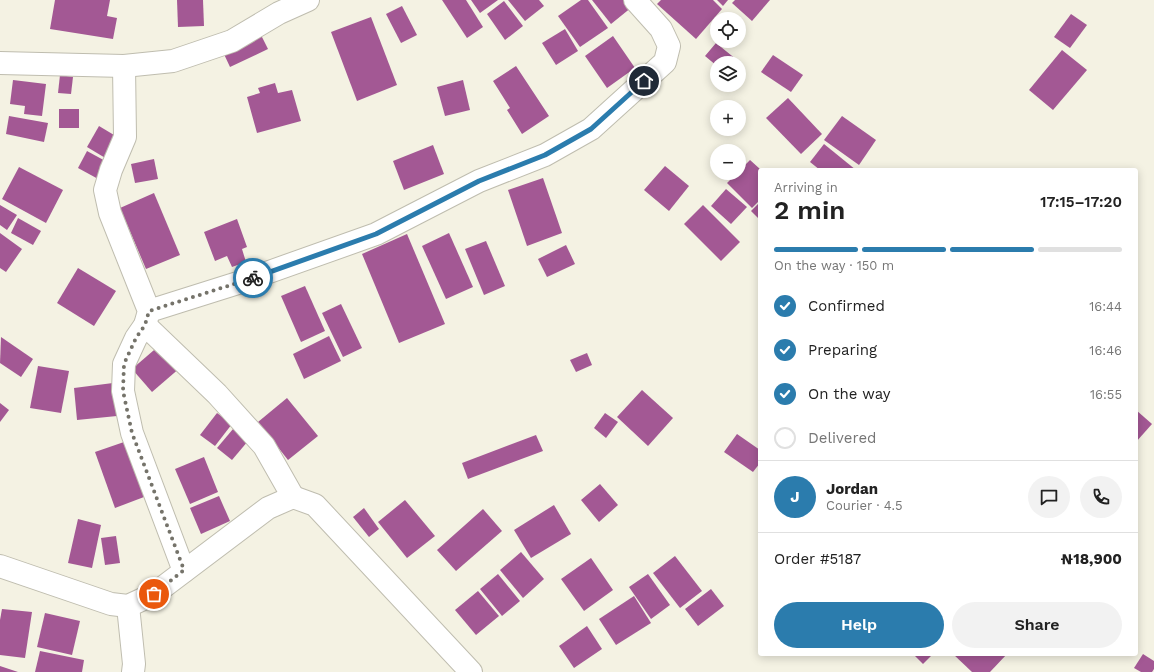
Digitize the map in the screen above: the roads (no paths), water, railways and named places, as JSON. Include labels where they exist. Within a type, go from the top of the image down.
[{"type":"street","points":[[0,63],[124,66],[173,61],[232,41],[274,7],[308,0]]},
{"type":"street","points":[[184,570],[132,433],[123,391],[124,364],[147,318],[241,282],[376,234],[479,181],[545,155],[591,129],[665,62],[669,46],[661,29],[635,0]]},
{"type":"street","points":[[124,66],[125,137],[111,170],[105,190],[110,213],[147,318],[264,446],[293,497],[315,505],[471,672]]},
{"type":"street","points":[[0,566],[111,604],[128,606],[154,594],[268,508],[293,497]]},
{"type":"street","points":[[128,606],[137,669]]}]
